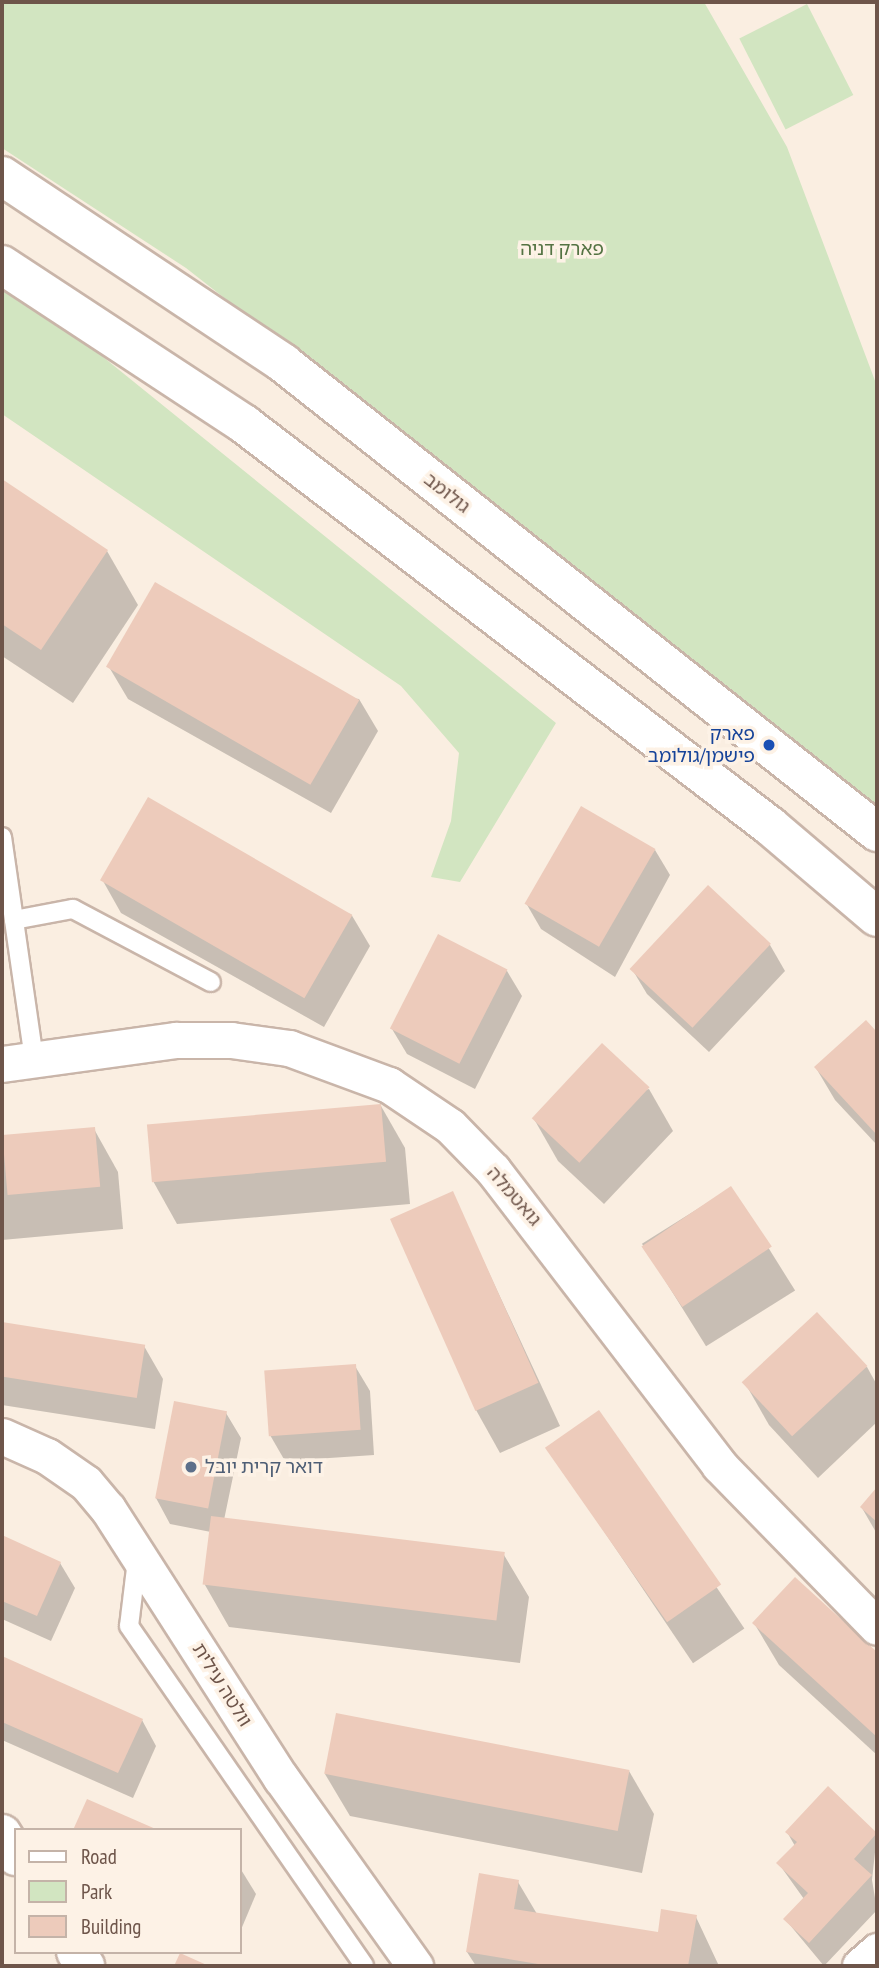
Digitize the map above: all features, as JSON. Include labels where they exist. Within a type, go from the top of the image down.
[{"type":"main road","name":"גולומב","points":[[2,176],[283,363],[877,832]]},
{"type":"main road","points":[[2,265],[244,424],[770,826],[877,917]]},
{"type":"main road","points":[[2,1834],[14,1853]]},
{"type":"street","name":"גואטמלה","points":[[18,1062],[176,1040],[231,1040],[346,1064],[410,1098],[450,1126],[493,1170],[719,1465],[877,1627]]},
{"type":"street","name":"וולטה עילית","points":[[2,1436],[86,1483],[138,1553],[281,1778],[415,1966]]},
{"type":"street","points":[[860,1966],[877,1951]]},
{"type":"lane","points":[[2,837],[14,920],[18,1062]]},
{"type":"lane","points":[[14,920],[73,909],[211,982]]},
{"type":"lane","points":[[138,1553],[129,1626],[364,1966]]},
{"type":"green space","name":"פארק דניה","points":[[2,2],[704,2],[787,147],[877,386],[877,808],[186,268],[2,148]]},
{"type":"green space","points":[[807,4],[853,95],[786,129],[739,39]]},
{"type":"green space","points":[[2,288],[82,340],[556,723],[460,882],[431,877],[451,821],[459,753],[401,686],[2,414]]},
{"type":"building","points":[[2,479],[108,550],[41,650],[2,624]]},
{"type":"building","points":[[155,582],[359,700],[310,785],[106,667]]},
{"type":"building","points":[[148,797],[352,915],[304,998],[100,880]]},
{"type":"building","points":[[581,806],[655,849],[599,947],[524,904]]},
{"type":"building","points":[[708,885],[771,944],[692,1028],[630,969]]},
{"type":"building","points":[[438,934],[507,969],[459,1064],[390,1028]]},
{"type":"building","points":[[866,1020],[877,1032],[877,1135],[814,1067]]},
{"type":"building","points":[[602,1043],[650,1087],[579,1163],[532,1118]]},
{"type":"building","points":[[381,1104],[386,1162],[152,1182],[147,1124]]},
{"type":"building","points":[[95,1127],[100,1187],[8,1195],[2,1135]]},
{"type":"building","points":[[731,1186],[772,1247],[682,1307],[641,1246]]},
{"type":"building","points":[[453,1191],[538,1383],[475,1411],[390,1219]]},
{"type":"building","points":[[817,1312],[867,1366],[792,1436],[742,1382]]},
{"type":"building","points":[[2,1322],[145,1345],[137,1398],[2,1377]]},
{"type":"building","points":[[356,1364],[361,1430],[269,1436],[264,1370]]},
{"type":"building","points":[[174,1401],[227,1411],[208,1508],[155,1498]]},
{"type":"building","points":[[599,1410],[721,1584],[667,1622],[545,1448]]},
{"type":"building","points":[[877,1487],[877,1522],[860,1507]]},
{"type":"building","points":[[211,1516],[505,1552],[496,1621],[203,1584]]},
{"type":"building","points":[[2,1535],[61,1562],[37,1616],[2,1601]]},
{"type":"building","points":[[795,1577],[877,1652],[877,1737],[752,1623]]},
{"type":"building","points":[[2,1656],[143,1719],[118,1773],[2,1722]]},
{"type":"building","points":[[336,1713],[630,1770],[618,1831],[324,1774]]},
{"type":"building","points":[[828,1786],[877,1833],[854,1859],[872,1875],[809,1943],[783,1919],[808,1893],[776,1863],[797,1842],[785,1832]]},
{"type":"building","points":[[87,1799],[153,1828],[74,1828]]},
{"type":"building","points":[[479,1873],[519,1880],[514,1909],[658,1932],[661,1909],[697,1915],[688,1966],[550,1966],[466,1952]]},
{"type":"building","points":[[180,1954],[182,1954],[209,1966],[174,1966]]},
{"type":"place","name":"פארק פישמן/גולומב","points":[[769,745]]},
{"type":"place","name":"דואר קרית יובל","points":[[191,1467]]}]
